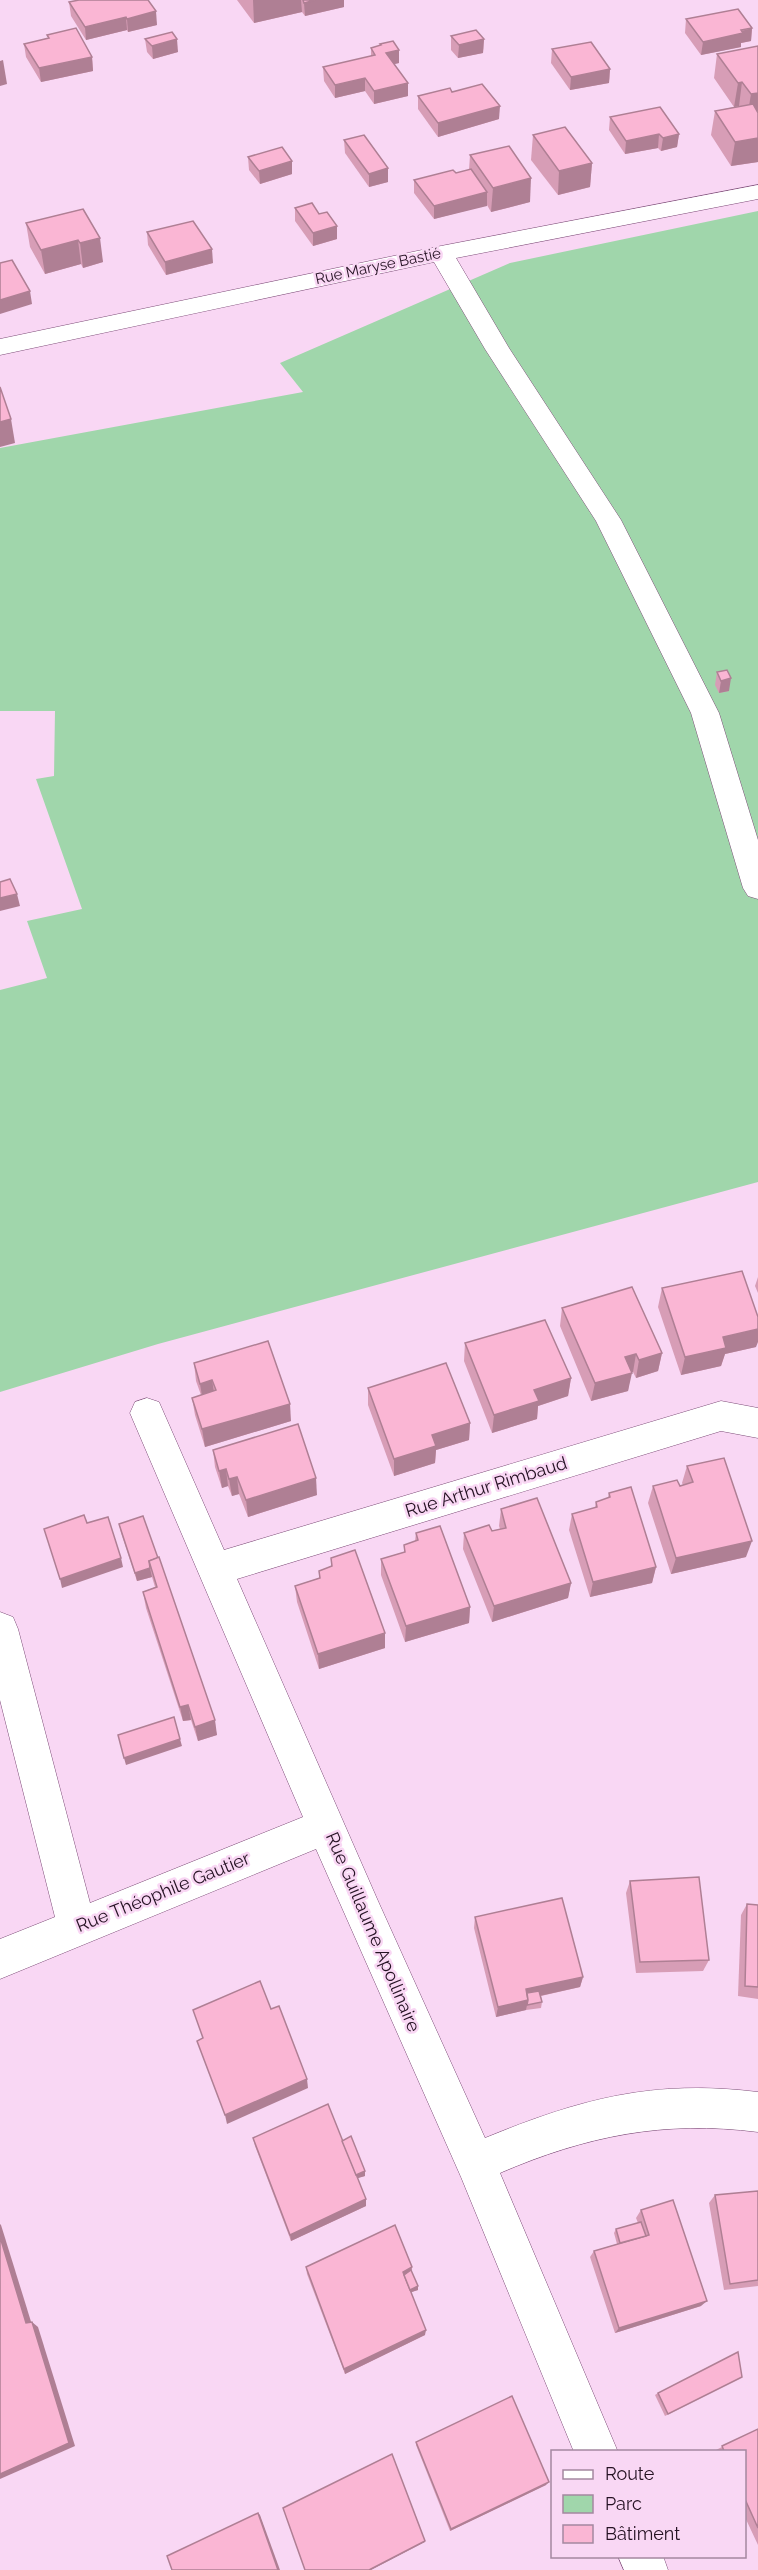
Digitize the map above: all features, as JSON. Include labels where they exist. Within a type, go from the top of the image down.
[{"type":"street","name":"Rue Maryse Bastié","points":[[0,347],[441,253],[758,192]]},
{"type":"street","points":[[441,253],[497,350],[608,520],[705,713],[758,888]]},
{"type":"street","name":"Rue Guillaume Apollinaire","points":[[147,1413],[474,2163],[596,2450]]},
{"type":"street","name":"Rue Arthur Rimbaud","points":[[215,1569],[721,1416],[758,1423]]},
{"type":"street","points":[[0,1629],[77,1927]]},
{"type":"street","name":"Rue Théophile Gautier","points":[[0,1959],[327,1826]]},
{"type":"street","points":[[474,2163],[525,2142],[581,2123],[637,2111],[742,2110],[758,2112]]},
{"type":"green space","points":[[758,211],[758,1182],[158,1344],[0,1392],[0,990],[47,978],[27,921],[82,909],[36,779],[54,776],[55,711],[0,711],[0,448],[303,392],[280,363],[510,263]]},
{"type":"building","points":[[148,0],[156,11],[85,27],[69,2]]},
{"type":"building","points":[[738,9],[752,28],[741,30],[743,33],[703,42],[686,19]]},
{"type":"building","points":[[76,28],[92,57],[39,68],[24,44],[49,38],[47,35]]},
{"type":"building","points":[[476,30],[484,39],[459,45],[451,36]]},
{"type":"building","points":[[172,32],[177,39],[152,46],[145,39]]},
{"type":"building","points":[[393,41],[399,50],[386,53],[408,83],[374,91],[365,78],[335,85],[323,67],[375,55],[371,48]]},
{"type":"building","points":[[591,42],[610,69],[571,77],[552,49]]},
{"type":"building","points":[[758,46],[758,93],[751,94],[742,82],[738,83],[717,54]]},
{"type":"building","points":[[482,84],[500,106],[438,123],[418,96],[450,88],[452,92]]},
{"type":"building","points":[[753,104],[758,113],[758,138],[735,142],[715,111]]},
{"type":"building","points":[[660,107],[679,134],[663,138],[659,134],[626,141],[610,117]]},
{"type":"building","points":[[565,127],[592,163],[559,171],[533,135]]},
{"type":"building","points":[[364,135],[388,168],[369,174],[344,140]]},
{"type":"building","points":[[509,146],[531,178],[493,188],[470,155]]},
{"type":"building","points":[[282,147],[292,161],[259,171],[248,157]]},
{"type":"building","points":[[471,169],[487,192],[434,206],[414,180],[453,170],[456,173]]},
{"type":"building","points":[[312,203],[319,214],[327,212],[337,226],[313,233],[295,208]]},
{"type":"building","points":[[83,209],[100,238],[80,243],[78,240],[41,250],[26,223]]},
{"type":"building","points":[[193,221],[212,249],[165,262],[147,232]]},
{"type":"building","points":[[12,260],[30,291],[0,300],[0,263]]},
{"type":"building","points":[[0,387],[11,419],[0,422]]},
{"type":"building","points":[[727,670],[731,678],[721,681],[717,672]]},
{"type":"building","points":[[10,879],[17,894],[0,898],[0,882]]},
{"type":"building","points":[[742,1271],[758,1317],[758,1329],[723,1337],[726,1348],[685,1357],[662,1288]]},
{"type":"building","points":[[632,1287],[662,1353],[639,1360],[636,1354],[625,1357],[632,1373],[595,1383],[562,1308]]},
{"type":"building","points":[[545,1320],[571,1378],[534,1390],[539,1401],[494,1415],[465,1343]]},
{"type":"building","points":[[268,1341],[290,1404],[202,1429],[192,1398],[216,1390],[212,1380],[200,1384],[194,1363]]},
{"type":"building","points":[[446,1363],[470,1423],[432,1435],[436,1446],[394,1459],[368,1388]]},
{"type":"building","points":[[298,1424],[316,1478],[246,1500],[237,1477],[229,1479],[226,1469],[219,1471],[213,1450]]},
{"type":"building","points":[[724,1458],[752,1541],[676,1558],[653,1486],[677,1480],[680,1486],[693,1482],[687,1466]]},
{"type":"building","points":[[631,1487],[656,1567],[593,1582],[572,1514],[597,1507],[596,1502],[610,1497],[609,1493]]},
{"type":"building","points":[[537,1498],[571,1583],[494,1606],[464,1533],[489,1525],[492,1531],[506,1528],[501,1509]]},
{"type":"building","points":[[84,1515],[87,1523],[108,1517],[121,1558],[60,1579],[44,1529]]},
{"type":"building","points":[[143,1516],[158,1558],[149,1561],[150,1568],[135,1573],[119,1524]]},
{"type":"building","points":[[440,1526],[470,1607],[406,1626],[381,1559],[405,1552],[404,1545],[418,1540],[416,1533]]},
{"type":"building","points":[[355,1550],[385,1633],[318,1654],[295,1586],[320,1578],[319,1571],[332,1566],[331,1558]]},
{"type":"building","points":[[159,1557],[215,1720],[195,1727],[188,1705],[180,1707],[143,1592],[157,1587],[149,1561]]},
{"type":"building","points":[[174,1717],[180,1739],[124,1758],[118,1735]]},
{"type":"building","points":[[699,1877],[709,1960],[640,1962],[630,1881]]},
{"type":"building","points":[[562,1898],[583,1977],[526,1989],[528,2000],[498,2007],[475,1917]]},
{"type":"building","points":[[747,1904],[758,1905],[758,1987],[745,1986]]},
{"type":"building","points":[[260,1981],[271,2009],[279,2006],[307,2079],[225,2115],[197,2041],[203,2038],[193,2010]]},
{"type":"building","points":[[539,1991],[542,2002],[527,2005],[527,1993]]},
{"type":"building","points":[[328,2104],[366,2199],[290,2235],[253,2138]]},
{"type":"building","points":[[351,2136],[365,2171],[356,2175],[342,2141]]},
{"type":"building","points":[[758,2191],[758,2280],[730,2284],[715,2195]]},
{"type":"building","points":[[673,2200],[707,2301],[619,2328],[594,2251],[649,2235],[641,2210]]},
{"type":"building","points":[[641,2222],[646,2236],[620,2243],[616,2229]]},
{"type":"building","points":[[395,2225],[412,2267],[403,2272],[426,2330],[344,2369],[306,2267]]},
{"type":"building","points":[[0,2237],[26,2323],[32,2322],[69,2443],[0,2474]]},
{"type":"building","points":[[411,2270],[418,2286],[410,2290],[404,2275]]},
{"type":"building","points":[[738,2352],[742,2377],[668,2414],[658,2393]]},
{"type":"building","points":[[512,2396],[549,2482],[451,2529],[416,2442]]},
{"type":"building","points":[[758,2429],[758,2528],[746,2501],[746,2450],[724,2450],[722,2446]]},
{"type":"building","points":[[392,2454],[425,2541],[369,2570],[305,2570],[283,2508]]},
{"type":"building","points":[[258,2513],[278,2570],[172,2570],[167,2556]]}]
